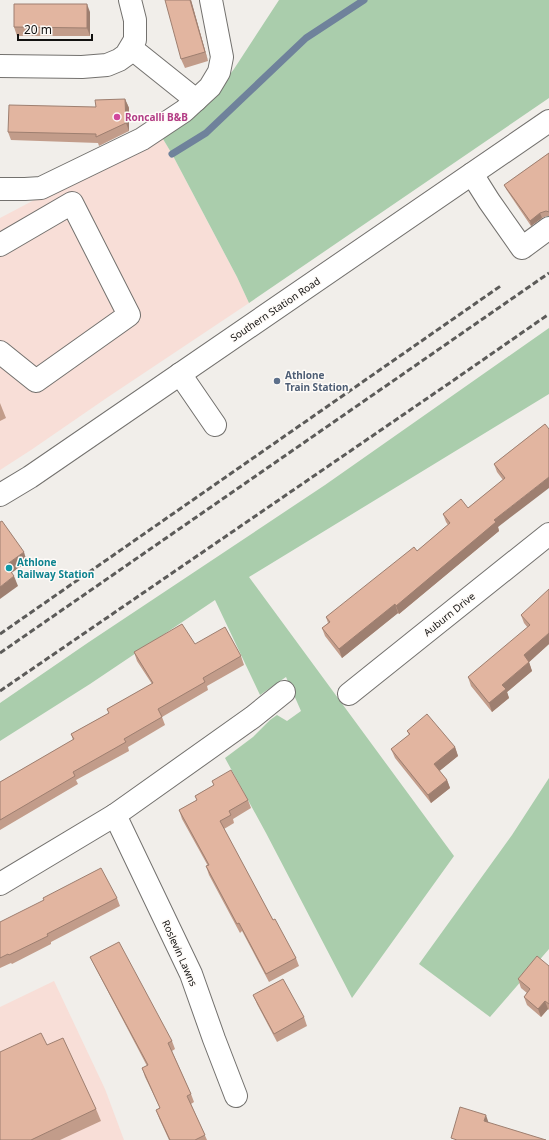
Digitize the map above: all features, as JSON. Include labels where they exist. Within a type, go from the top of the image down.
[{"type":"street","points":[[0,66],[82,67],[107,65],[123,58],[135,40],[135,20],[130,0]]},
{"type":"street","points":[[0,189],[41,188],[142,139],[184,111],[210,87],[219,72],[222,57],[211,0]]},
{"type":"street","points":[[131,48],[196,100]]},
{"type":"street","name":"Southern Station Road","points":[[0,495],[30,477],[549,121]]},
{"type":"street","points":[[472,174],[522,248],[549,228]]},
{"type":"street","points":[[0,245],[72,203],[129,315],[36,381],[0,352]]},
{"type":"street","points":[[180,374],[215,425]]},
{"type":"street","name":"Auburn Drive","points":[[349,694],[549,534]]},
{"type":"street","points":[[0,884],[115,815],[253,717],[284,692]]},
{"type":"street","name":"Roslevin Lawns","points":[[115,815],[191,974],[236,1096]]},
{"type":"shaded area","points":[[160,134],[237,277],[249,303],[0,470],[0,218]]},
{"type":"shaded area","points":[[54,981],[105,1089],[124,1140],[0,1140],[0,1007]]},
{"type":"green space","points":[[279,0],[549,0],[549,98],[249,303],[237,277],[160,134],[214,95],[234,69]]},
{"type":"green space","points":[[549,328],[549,394],[249,577],[454,856],[352,998],[225,758],[253,737],[277,715],[287,721],[301,711],[286,677],[260,695],[215,600],[90,684],[0,741],[0,703],[325,485]]},
{"type":"green space","points":[[549,778],[549,949],[490,1017],[419,964],[512,835]]},
{"type":"building","points":[[165,0],[190,0],[205,52],[181,59]]},
{"type":"building","points":[[14,4],[87,4],[87,28],[14,27]]},
{"type":"building","points":[[125,99],[126,123],[96,137],[96,134],[8,132],[9,105],[96,107],[95,100]]},
{"type":"building","points":[[549,153],[549,212],[546,211],[540,213],[530,221],[504,185]]},
{"type":"building","points":[[545,424],[549,429],[549,477],[494,520],[496,522],[396,606],[395,604],[339,649],[322,628],[330,622],[326,617],[414,547],[417,551],[450,523],[443,514],[461,499],[468,508],[505,478],[494,464]]},
{"type":"building","name":"Athlone Railway Station","points":[[2,521],[24,552],[6,565],[14,576],[0,587],[0,522]]},
{"type":"building","points":[[549,589],[549,633],[524,655],[529,662],[502,685],[506,689],[489,703],[468,677],[530,625],[521,615]]},
{"type":"building","points":[[182,624],[195,644],[225,627],[241,656],[203,678],[205,682],[158,709],[162,717],[124,739],[126,742],[73,772],[75,776],[0,820],[0,782],[74,739],[71,734],[109,713],[107,709],[153,683],[134,652]]},
{"type":"building","points":[[427,714],[455,747],[434,764],[447,780],[428,795],[391,749],[410,734],[407,731]]},
{"type":"building","points":[[231,770],[248,800],[229,811],[231,815],[220,821],[273,920],[275,919],[296,958],[266,974],[206,866],[209,865],[179,810],[197,800],[195,796],[214,785],[212,781]]},
{"type":"building","points":[[101,868],[117,898],[47,934],[48,936],[0,958],[0,922],[44,900],[43,898]]},
{"type":"building","points":[[119,942],[172,1041],[168,1043],[191,1094],[187,1096],[205,1135],[195,1140],[170,1140],[156,1110],[160,1108],[142,1068],[148,1065],[90,957]]},
{"type":"building","points":[[537,956],[549,966],[549,1004],[545,1001],[538,1009],[524,997],[530,989],[518,979]]},
{"type":"building","points":[[283,979],[304,1017],[274,1034],[253,995]]},
{"type":"building","points":[[41,1033],[47,1045],[63,1038],[96,1109],[31,1140],[0,1140],[0,1052]]},
{"type":"building","points":[[460,1107],[486,1115],[484,1121],[546,1140],[457,1140],[451,1138]]},
{"type":"waterway","points":[[172,154],[206,133],[306,38],[364,0]]},
{"type":"railway","points":[[0,653],[549,273]]},
{"type":"railway","points":[[0,634],[502,285]]},
{"type":"railway","points":[[0,691],[549,314]]},
{"type":"place","name":"Roncalli B&B","points":[[117,117]]},
{"type":"place","name":"Athlone Train Station","points":[[277,381]]},
{"type":"place","name":"Athlone Railway Station","points":[[9,568]]}]
